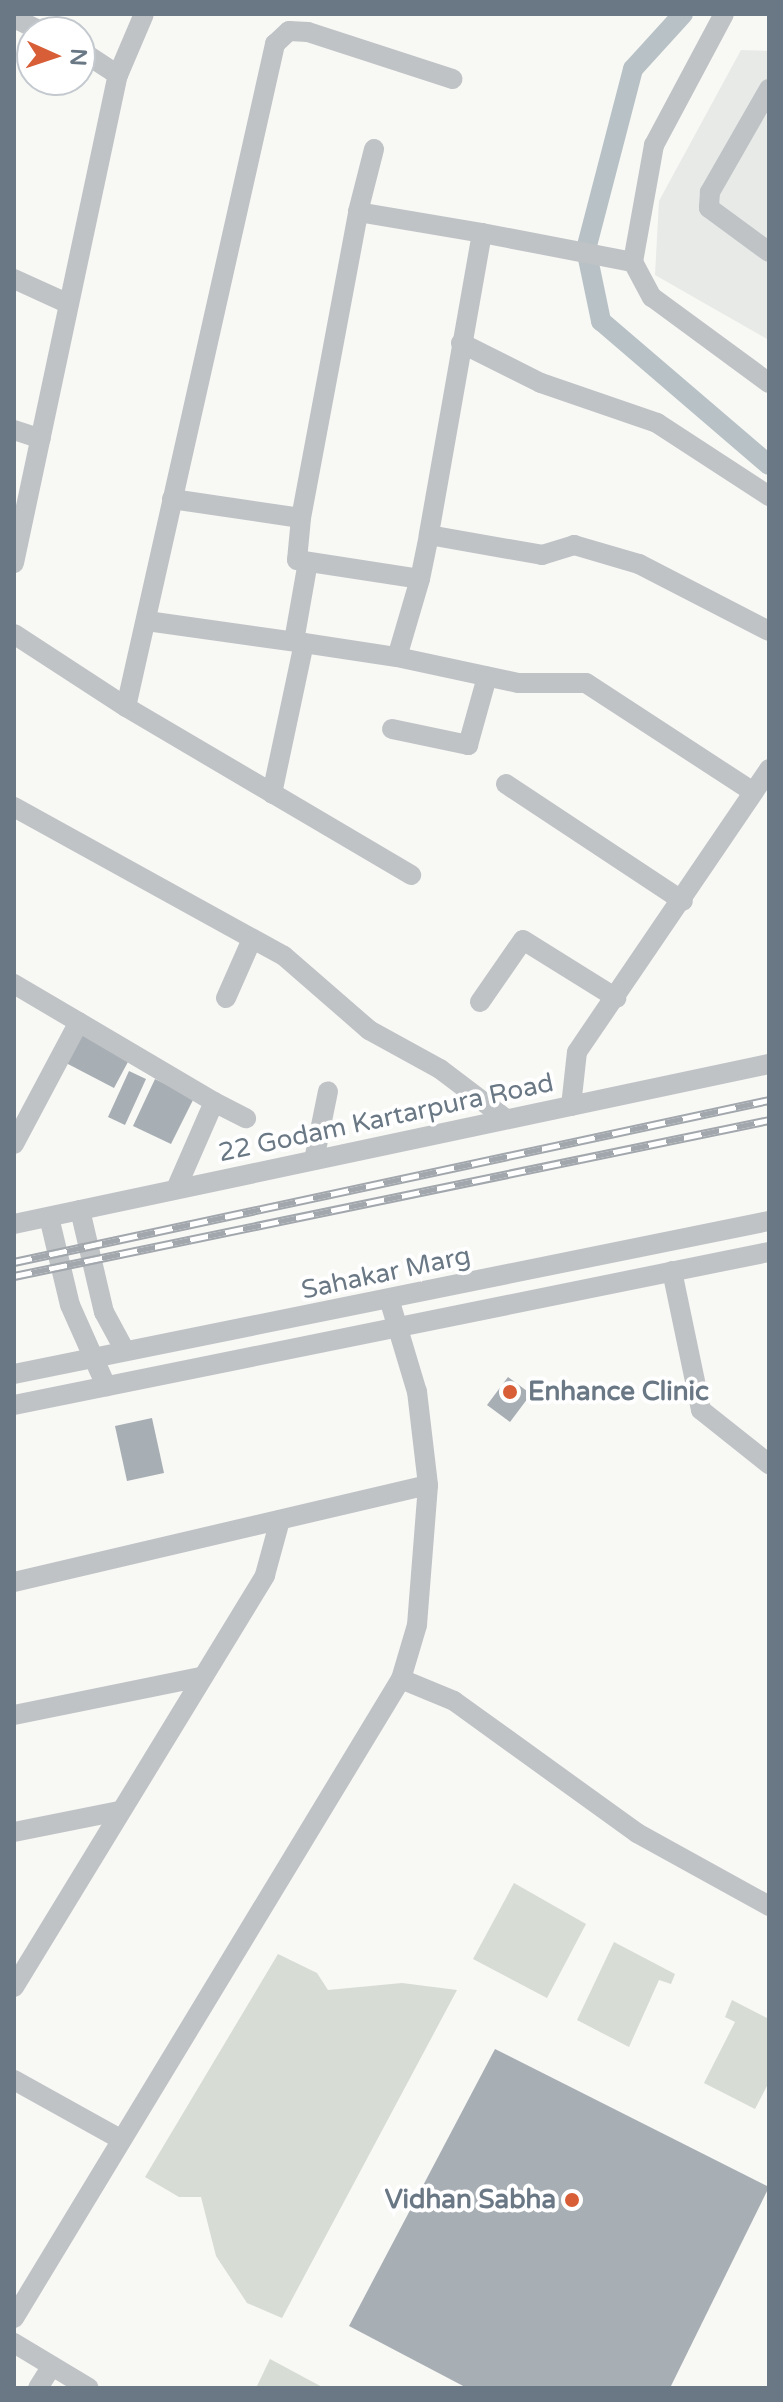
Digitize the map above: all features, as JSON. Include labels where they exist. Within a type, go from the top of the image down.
[{"type":"street","points":[[14,563],[118,75],[144,14]]},
{"type":"street","points":[[626,262],[654,145],[724,14]]},
{"type":"street","points":[[126,707],[275,44],[289,31],[308,32],[453,79]]},
{"type":"street","points":[[96,61],[118,75]]},
{"type":"street","points":[[769,89],[710,192],[709,208],[769,252]]},
{"type":"street","points":[[374,149],[358,212],[301,518],[297,560],[420,579]]},
{"type":"street","points":[[358,212],[626,262],[652,297],[769,383]]},
{"type":"street","points":[[397,657],[420,579],[429,535],[482,233]]},
{"type":"street","points":[[14,279],[69,304]]},
{"type":"street","points":[[461,343],[541,383],[657,423],[769,496]]},
{"type":"street","points":[[14,430],[41,439]]},
{"type":"street","points":[[172,499],[301,518]]},
{"type":"street","points":[[429,535],[542,555],[574,545],[639,564],[769,631]]},
{"type":"street","points":[[272,794],[299,642],[308,562]]},
{"type":"street","points":[[147,621],[397,657],[487,677],[586,683],[753,792]]},
{"type":"street","points":[[14,634],[126,707],[411,875]]},
{"type":"street","points":[[392,729],[468,745],[487,677]]},
{"type":"street","points":[[571,1106],[577,1052],[683,901],[769,769]]},
{"type":"street","points":[[506,784],[683,901]]},
{"type":"street","points":[[14,807],[314,976],[369,1030],[440,1069],[506,1119]]},
{"type":"street","points":[[226,998],[252,939]]},
{"type":"street","points":[[480,1002],[523,940],[616,998]]},
{"type":"street","points":[[14,984],[246,1118]]},
{"type":"street","points":[[14,1144],[79,1022]]},
{"type":"street","name":"22 Godam Kartarpura Road","points":[[17,1218],[49,1217],[767,1061]]},
{"type":"street","points":[[314,1160],[328,1091]]},
{"type":"street","points":[[176,1189],[214,1102]]},
{"type":"street","points":[[80,1210],[104,1312],[124,1349]]},
{"type":"street","points":[[49,1217],[70,1305],[106,1386]]},
{"type":"street","name":"Sahakar Marg","points":[[14,1374],[124,1349],[390,1302],[769,1221]]},
{"type":"street","name":"Sahakar Marg","points":[[14,1405],[769,1252]]},
{"type":"street","points":[[672,1271],[701,1410],[769,1464]]},
{"type":"street","points":[[14,2318],[401,1679],[417,1625],[428,1485],[417,1392],[395,1329],[390,1302]]},
{"type":"street","points":[[14,1582],[428,1485]]},
{"type":"street","points":[[14,1987],[200,1677],[265,1575],[280,1520]]},
{"type":"street","points":[[14,1715],[200,1677]]},
{"type":"street","points":[[401,1679],[466,1708],[637,1833],[769,1906]]},
{"type":"street","points":[[14,1832],[119,1811]]},
{"type":"street","points":[[14,1952],[38,1946]]},
{"type":"street","points":[[14,2080],[120,2139]]},
{"type":"street","points":[[14,2343],[89,2388]]},
{"type":"street","points":[[38,2388],[52,2366]]},
{"type":"shaded area","points":[[741,50],[769,51],[769,340],[655,275],[659,201]]},
{"type":"shaded area","points":[[514,1883],[586,1924],[547,1998],[473,1959]]},
{"type":"shaded area","points":[[614,1942],[675,1974],[671,1984],[659,1980],[629,2047],[577,2020]]},
{"type":"shaded area","points":[[278,1954],[317,1973],[328,1990],[402,1983],[457,1990],[282,2318],[247,2303],[216,2256],[201,2197],[179,2197],[145,2177]]},
{"type":"shaded area","points":[[732,2000],[769,2019],[769,2082],[755,2109],[704,2083],[735,2022],[725,2017]]},
{"type":"shaded area","points":[[270,2359],[324,2388],[256,2388]]},
{"type":"building","points":[[82,1034],[129,1060],[114,1088],[66,1063]]},
{"type":"building","points":[[129,1071],[146,1079],[125,1125],[108,1117]]},
{"type":"building","points":[[155,1079],[194,1098],[171,1144],[133,1126]]},
{"type":"building","points":[[508,1377],[531,1394],[510,1422],[487,1405]]},
{"type":"building","points":[[152,1418],[164,1473],[127,1481],[115,1426]]},
{"type":"building","points":[[495,2049],[769,2187],[670,2388],[467,2388],[349,2326]]},
{"type":"waterway","points":[[683,14],[633,69],[586,249],[601,321],[769,465]]},
{"type":"railway","points":[[14,1262],[769,1100]]},
{"type":"railway","points":[[14,1276],[769,1120]]},
{"type":"place","name":"Enhance Clinic","points":[[510,1392]]},
{"type":"place","name":"Vidhan Sabha","points":[[572,2200]]}]
